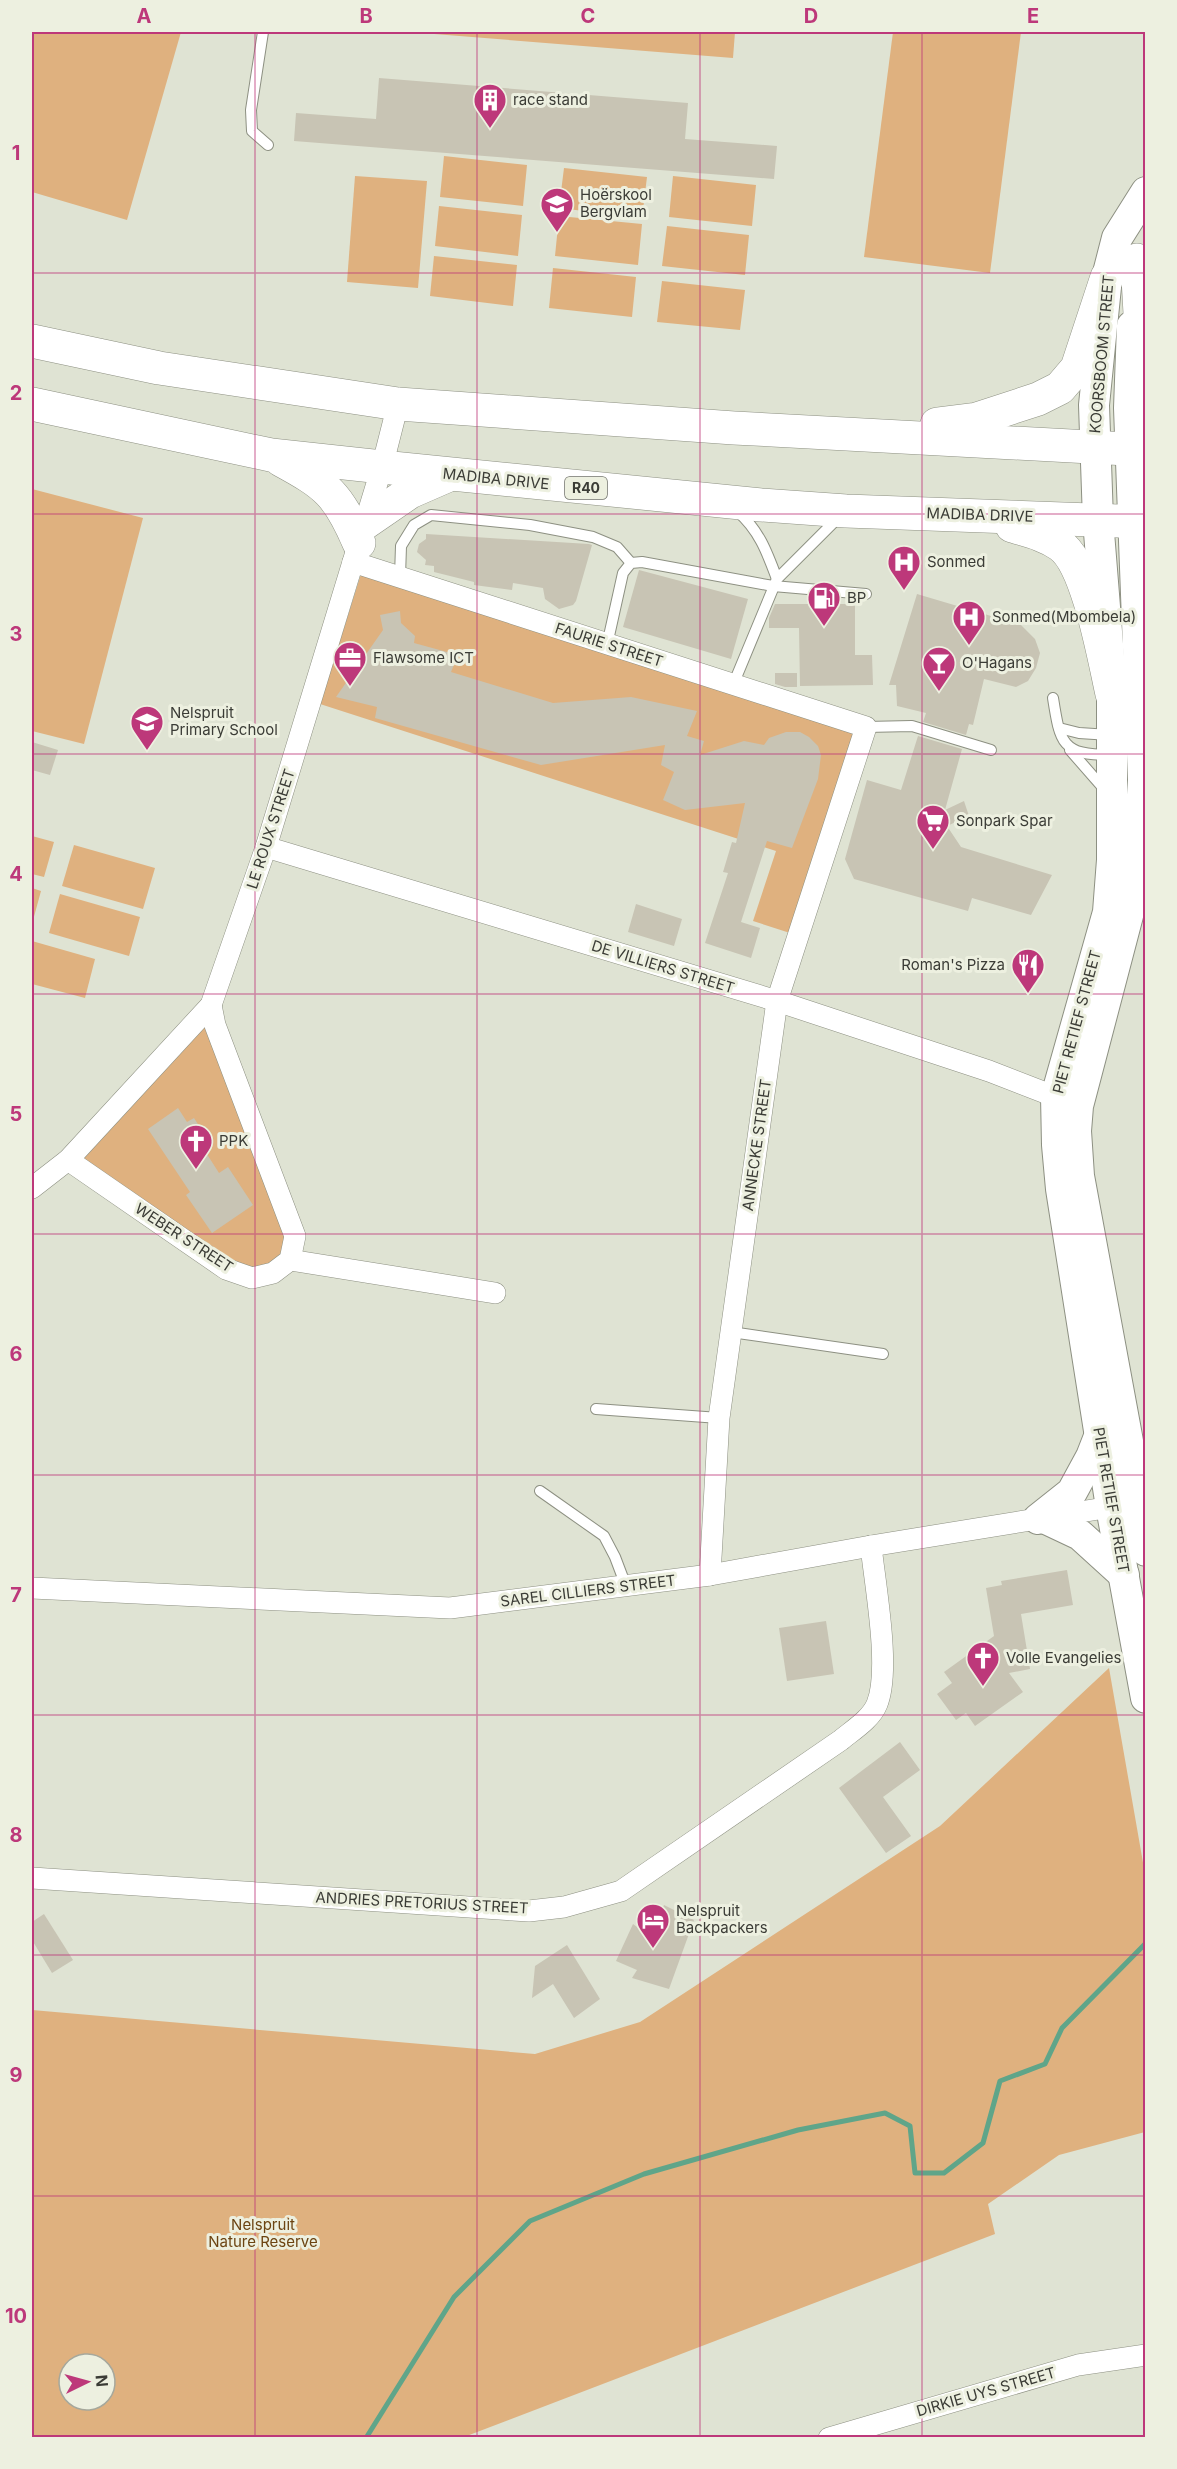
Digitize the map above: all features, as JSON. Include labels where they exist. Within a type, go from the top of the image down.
[{"type":"main road","points":[[1137,260],[1142,349],[1146,359]]},
{"type":"main road","points":[[857,434],[977,419],[1038,399],[1060,388],[1077,368],[1107,277]]},
{"type":"main road","points":[[32,341],[159,368],[398,404],[722,427],[1138,450]]},
{"type":"main road","name":"MADIBA DRIVE","points":[[32,404],[271,455],[382,467],[726,502],[846,511],[1139,522]]},
{"type":"main road","points":[[271,455],[312,476],[337,498],[359,542],[410,492],[451,474]]},
{"type":"main road","points":[[973,514],[1046,536],[1062,546],[1073,560],[1126,696]]},
{"type":"main road","points":[[1126,696],[1146,613]]},
{"type":"street","name":"KOORSBOOM STREET","points":[[1138,450],[1129,408],[1132,298],[1144,194]]},
{"type":"street","name":"KOORSBOOM STREET","points":[[1094,448],[1094,405],[1107,277],[1117,238],[1144,194]]},
{"type":"street","name":"LE ROUX STREET","points":[[32,1188],[68,1160],[211,1005],[266,847],[382,467],[398,404]]},
{"type":"street","name":"PIET RETIEF STREET","points":[[1094,448],[1098,520],[1126,696]]},
{"type":"street","name":"PIET RETIEF STREET","points":[[1138,450],[1139,522],[1126,696],[1126,749],[1113,799],[1108,912],[1057,1145],[1061,1189],[1100,1434],[1125,1504],[1146,1551]]},
{"type":"street","name":"FAURIE STREET","points":[[359,542],[400,576],[607,645],[866,727]]},
{"type":"street","name":"ANNECKE STREET","points":[[710,1575],[719,1418],[777,1001],[866,727]]},
{"type":"street","name":"PIET RETIEF STREET","points":[[1126,749],[1142,802],[1136,885],[1067,1101],[1076,1131],[1079,1176],[1125,1504],[1124,1575],[1146,1698]]},
{"type":"street","name":"DE VILLIERS STREET","points":[[266,847],[777,1001],[989,1071],[1067,1101]]},
{"type":"street","points":[[211,1005],[215,1025],[295,1236],[290,1260],[495,1293]]},
{"type":"street","name":"WEBER STREET","points":[[68,1160],[226,1269],[252,1278],[273,1273],[290,1260]]},
{"type":"street","points":[[1100,1434],[1091,1457],[1072,1492],[1041,1519],[1080,1535],[1124,1575]]},
{"type":"street","name":"SAREL CILLIERS STREET","points":[[32,1588],[450,1608],[710,1575],[1125,1504]]},
{"type":"street","name":"ANDRIES PRETORIUS STREET","points":[[32,1878],[529,1911],[564,1907],[621,1891],[841,1740],[869,1716],[877,1704],[884,1664],[871,1546]]},
{"type":"street","name":"DIRKIE UYS STREET","points":[[829,2438],[1078,2365],[1146,2355]]},
{"type":"lane","points":[[263,32],[251,110],[252,130],[268,145]]},
{"type":"lane","points":[[726,502],[755,529],[765,545],[775,583]]},
{"type":"lane","points":[[733,685],[775,583],[846,511]]},
{"type":"lane","points":[[400,576],[401,546],[414,525],[431,515],[530,525],[593,537],[616,547],[631,563]]},
{"type":"lane","points":[[607,645],[623,573],[631,563],[642,562],[775,583],[866,594]]},
{"type":"lane","points":[[1053,698],[1059,728],[1067,746],[1113,799]]},
{"type":"lane","points":[[866,727],[912,726],[991,750]]},
{"type":"lane","points":[[1059,728],[1092,734],[1126,749]]},
{"type":"lane","points":[[1067,746],[1080,753],[1126,749]]},
{"type":"lane","points":[[731,1332],[883,1354]]},
{"type":"lane","points":[[596,1409],[719,1418]]},
{"type":"lane","points":[[540,1491],[604,1536],[626,1586]]},
{"type":"green space","points":[[32,32],[181,32],[127,220],[32,192]]},
{"type":"green space","points":[[409,32],[735,32],[733,58]]},
{"type":"green space","points":[[893,32],[1021,32],[990,273],[864,257]]},
{"type":"green space","points":[[444,156],[527,165],[523,206],[440,197]]},
{"type":"green space","points":[[564,168],[647,177],[642,218],[559,208]]},
{"type":"green space","points":[[355,176],[427,181],[418,288],[347,282]]},
{"type":"green space","points":[[673,176],[756,185],[752,226],[669,217]]},
{"type":"green space","points":[[439,206],[522,215],[518,256],[435,246]]},
{"type":"green space","points":[[559,216],[642,224],[638,265],[555,256]]},
{"type":"green space","points":[[667,226],[749,235],[745,275],[662,266]]},
{"type":"green space","points":[[434,256],[517,265],[513,306],[430,296]]},
{"type":"green space","points":[[553,268],[636,277],[632,317],[549,308]]},
{"type":"green space","points":[[662,281],[745,290],[740,330],[657,322]]},
{"type":"green space","points":[[32,489],[143,518],[84,744],[32,731]]},
{"type":"green space","points":[[361,574],[854,734],[790,933],[753,921],[776,851],[320,704]]},
{"type":"green space","points":[[32,836],[54,842],[44,877],[32,874]]},
{"type":"green space","points":[[74,845],[155,868],[143,909],[62,886]]},
{"type":"green space","points":[[32,888],[41,891],[32,924]]},
{"type":"green space","points":[[60,894],[140,917],[129,956],[49,933]]},
{"type":"green space","points":[[32,941],[95,959],[85,998],[32,984]]},
{"type":"green space","points":[[211,1005],[295,1236],[287,1260],[252,1278],[68,1160]]},
{"type":"green space","name":"Nelspruit Nature Reserve","points":[[1109,1668],[1145,1874],[1145,2132],[1059,2155],[988,2204],[995,2234],[464,2437],[32,2437],[32,2010],[535,2054],[640,2022],[940,1826]]},
{"type":"building","name":"race stand","points":[[379,78],[688,103],[685,139],[777,146],[774,179],[294,141],[296,113],[376,119]]},
{"type":"building","points":[[426,534],[592,545],[576,601],[573,605],[559,609],[545,599],[543,588],[513,583],[512,590],[474,585],[474,582],[434,572],[434,566],[425,565],[426,560],[417,552],[419,544],[426,539]]},
{"type":"building","points":[[639,570],[748,599],[731,659],[623,627]]},
{"type":"building","name":"Sonmed(Mbombela)","points":[[917,594],[1021,625],[1035,639],[1040,653],[1036,668],[1028,681],[1016,687],[984,679],[973,725],[969,724],[966,735],[923,722],[926,713],[897,706],[896,685],[889,685]]},
{"type":"building","points":[[775,604],[855,604],[855,655],[872,655],[873,685],[800,686],[799,628],[769,628],[769,618]]},
{"type":"building","points":[[400,611],[401,623],[415,636],[414,643],[458,655],[451,672],[553,703],[631,697],[697,711],[687,736],[704,741],[700,755],[744,741],[764,745],[769,738],[786,732],[800,732],[809,737],[818,746],[821,755],[818,779],[792,848],[767,841],[741,922],[760,928],[751,958],[705,943],[728,873],[723,872],[732,842],[736,843],[745,803],[685,810],[663,800],[674,772],[661,765],[665,745],[541,765],[375,718],[377,707],[336,697],[383,630],[380,615]]},
{"type":"building","points":[[775,673],[797,673],[797,687],[775,684]]},
{"type":"building","points":[[918,736],[962,749],[945,810],[964,801],[969,816],[947,826],[961,847],[1052,875],[1031,915],[972,898],[968,911],[854,879],[845,859],[867,780],[901,790]]},
{"type":"building","points":[[32,742],[58,750],[50,775],[32,770]]},
{"type":"building","points":[[636,904],[682,919],[674,946],[628,932]]},
{"type":"building","name":"PPK","points":[[178,1108],[187,1122],[194,1118],[210,1143],[203,1148],[219,1173],[228,1167],[253,1205],[212,1233],[186,1195],[190,1192],[148,1129]]},
{"type":"building","points":[[1067,1570],[1073,1605],[1021,1614],[1030,1669],[1009,1673],[1023,1692],[975,1726],[966,1713],[956,1720],[937,1694],[952,1683],[944,1672],[994,1636],[986,1588],[1002,1585],[1001,1581]]},
{"type":"building","points":[[826,1621],[834,1674],[787,1681],[779,1628]]},
{"type":"building","points":[[900,1742],[920,1770],[883,1797],[911,1836],[886,1853],[839,1788]]},
{"type":"building","name":"Nelspruit Backpackers","points":[[664,1905],[694,1920],[669,1989],[632,1978],[637,1970],[616,1961],[633,1924],[650,1937]]},
{"type":"building","points":[[44,1914],[73,1960],[52,1973],[32,1940],[32,1922]]},
{"type":"building","points":[[567,1945],[600,1999],[574,2018],[553,1984],[532,1998],[535,1966]]},
{"type":"waterway","points":[[366,2438],[454,2297],[530,2221],[644,2174],[798,2130],[885,2113],[910,2126],[915,2173],[944,2173],[983,2143],[1000,2081],[1045,2064],[1062,2028],[1146,1943]]},
{"type":"place","name":"race stand","points":[[490,129]]},
{"type":"place","name":"Hoërskool Bergvlam","points":[[557,233]]},
{"type":"place","name":"Sonmed","points":[[904,591]]},
{"type":"place","name":"BP","points":[[824,627]]},
{"type":"place","name":"Sonmed(Mbombela)","points":[[969,646]]},
{"type":"place","name":"Flawsome ICT","points":[[350,687]]},
{"type":"place","name":"O'Hagans","points":[[939,692]]},
{"type":"place","name":"Nelspruit Primary School","points":[[147,751]]},
{"type":"place","name":"Sonpark Spar","points":[[933,850]]},
{"type":"place","name":"Roman's Pizza","points":[[1028,994]]},
{"type":"place","name":"PPK","points":[[196,1170]]},
{"type":"place","name":"Volle Evangelies","points":[[983,1687]]},
{"type":"place","name":"Nelspruit Backpackers","points":[[653,1949]]}]
